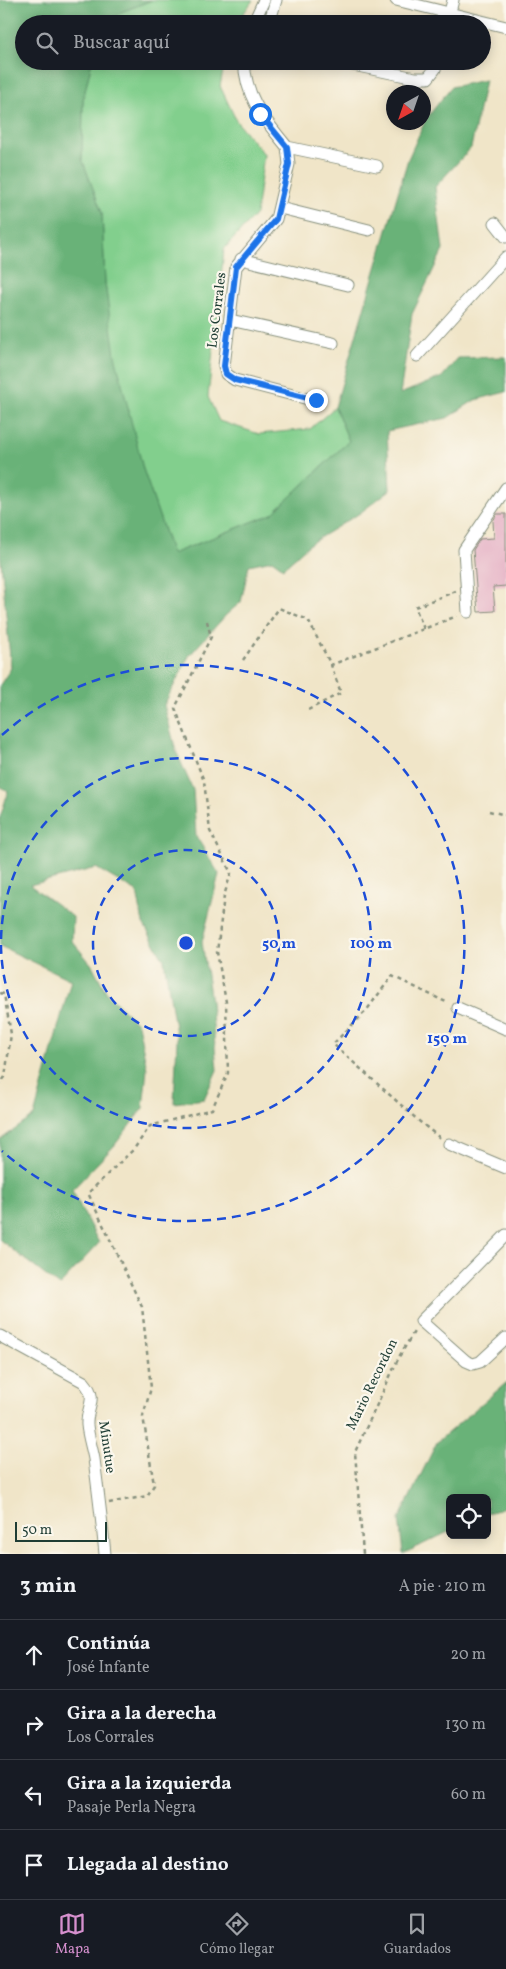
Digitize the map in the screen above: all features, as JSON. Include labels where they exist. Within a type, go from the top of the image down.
[{"type":"street","points":[[257,15],[264,0]]},
{"type":"street","points":[[272,15],[276,0]]},
{"type":"street","points":[[396,0],[462,15]]},
{"type":"street","points":[[449,15],[453,0]]},
{"type":"street","points":[[491,22],[506,26]]},
{"type":"street","points":[[245,70],[249,93],[260,114],[287,147],[377,166]]},
{"type":"street","points":[[377,70],[415,78],[428,78],[433,70]]},
{"type":"street","name":"Los Corrales","points":[[287,147],[289,164],[276,219],[236,267],[224,366],[226,374],[235,380],[316,400]]},
{"type":"street","points":[[280,208],[369,230]]},
{"type":"street","points":[[495,223],[506,237]]},
{"type":"street","points":[[417,356],[506,257]]},
{"type":"street","points":[[241,259],[348,285]]},
{"type":"street","points":[[493,272],[506,276]]},
{"type":"street","points":[[230,320],[333,343]]},
{"type":"street","points":[[468,612],[464,550],[506,488]]},
{"type":"street","points":[[458,1008],[506,1029]]},
{"type":"street","points":[[448,1144],[506,1168]]},
{"type":"street","points":[[506,1235],[421,1321],[466,1361],[473,1364],[480,1362],[506,1338]]},
{"type":"street","name":"Minutue","points":[[0,1336],[84,1382],[90,1389],[92,1398],[87,1424],[91,1439],[106,1554]]},
{"type":"path","points":[[424,629],[415,607],[466,587]]},
{"type":"path","points":[[243,660],[279,608],[308,620],[331,665],[341,693],[308,710]]},
{"type":"path","points":[[331,665],[468,612]]},
{"type":"path","points":[[100,1504],[147,1496],[154,1485],[143,1416],[151,1388],[142,1307],[88,1193],[134,1148],[150,1126],[212,1109],[228,1073],[226,1002],[217,952],[224,896],[231,873],[210,831],[204,781],[175,708],[211,637],[206,617]]},
{"type":"path","points":[[489,811],[506,815]]},
{"type":"path","points":[[448,1144],[420,1122],[333,1044],[366,1011],[392,976],[458,1008]]},
{"type":"path","points":[[0,992],[4,994],[11,1034],[5,1077],[0,1084]]},
{"type":"path","name":"Mario Recordon","points":[[363,1554],[355,1452],[398,1357],[421,1321]]},
{"type":"green space","points":[[0,0],[152,0],[118,15],[15,15],[15,70],[90,70],[83,100],[82,159],[102,213],[105,283],[115,355],[143,469],[172,554],[272,514],[349,441],[335,407],[408,159],[421,130],[431,130],[431,113],[451,87],[485,80],[471,148],[435,187],[443,250],[412,314],[400,394],[442,377],[458,358],[506,357],[506,392],[475,400],[447,418],[387,431],[390,490],[360,513],[311,543],[283,568],[272,560],[249,565],[241,602],[226,615],[189,656],[164,705],[176,751],[193,790],[196,836],[219,874],[202,942],[211,1002],[217,1070],[204,1099],[174,1103],[177,1040],[164,960],[143,923],[137,892],[96,868],[30,885],[73,917],[72,941],[92,965],[108,995],[138,1024],[147,1069],[143,1108],[114,1146],[72,1190],[99,1243],[59,1286],[0,1240],[0,1140],[34,1116],[71,980],[0,946],[0,818],[8,792],[0,786],[0,685],[11,668],[0,550]]},
{"type":"green space","points":[[152,0],[253,0],[242,15],[118,15]]},
{"type":"green space","points":[[90,70],[223,70],[220,86],[237,122],[264,154],[256,214],[224,249],[208,397],[219,421],[259,434],[310,429],[335,407],[349,441],[272,514],[172,554],[143,469],[114,355],[105,283],[102,213],[82,159],[83,100]]},
{"type":"green space","points":[[506,1383],[506,1506],[491,1512],[491,1494],[446,1494],[446,1533],[403,1554],[399,1519],[437,1442]]},
{"type":"building","points":[[497,514],[506,514],[506,586],[493,587],[495,611],[478,612],[473,550],[480,539],[494,538],[493,521]]},
{"type":"route","points":[[260,114],[287,147],[289,164],[276,219],[236,267],[224,366],[226,374],[235,380],[316,400]]}]
